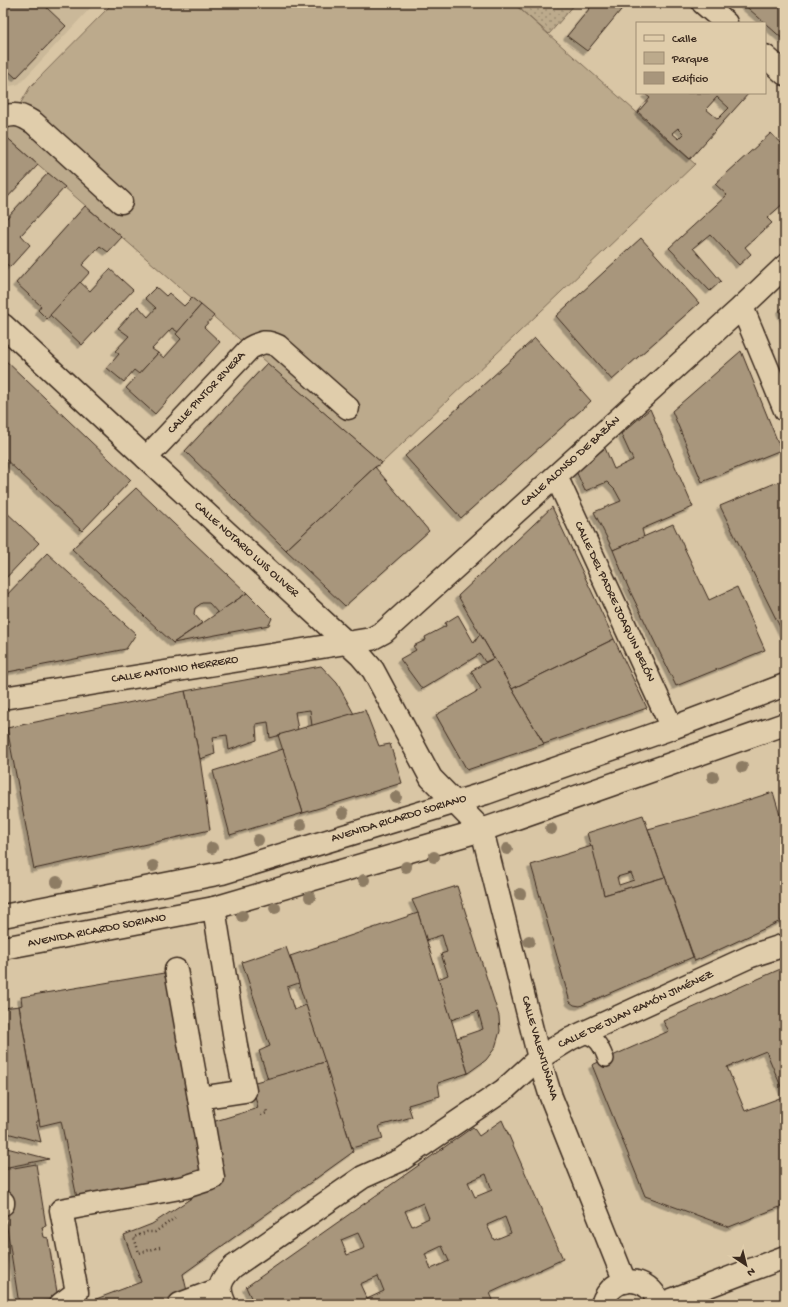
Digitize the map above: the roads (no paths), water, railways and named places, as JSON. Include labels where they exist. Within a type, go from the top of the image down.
[{"type":"street","points":[[704,3],[725,22]]},
{"type":"street","points":[[766,57],[785,74]]},
{"type":"street","points":[[3,117],[14,114],[23,116],[34,123],[121,202]]},
{"type":"street","name":"CALLE ALONSO DE BAZÁN","points":[[348,642],[371,639],[384,632],[742,307],[785,266]]},
{"type":"street","points":[[742,307],[785,410]]},
{"type":"street","name":"CALLE NOTARIO LUIS OLIVER","points":[[3,324],[146,458],[348,642],[373,670],[431,778],[482,830]]},
{"type":"street","name":"CALLE PINTOR RIVERA","points":[[146,458],[250,348],[258,344],[269,342],[278,346],[348,408]]},
{"type":"street","name":"CALLE DEL PADRE JOAQUIN BELÓN","points":[[556,476],[672,728]]},
{"type":"street","name":"CALLE ANTONIO HERRERO","points":[[3,698],[348,642]]},
{"type":"street","name":"AVENIDA RICARDO SORIANO","points":[[3,914],[222,873],[506,786],[672,728],[785,685]]},
{"type":"street","name":"AVENIDA RICARDO SORIANO","points":[[3,948],[214,908],[482,830],[785,724]]},
{"type":"street","name":"CALLE VALENTUÑANA","points":[[482,830],[539,1058],[551,1097],[625,1282]]},
{"type":"street","points":[[199,1098],[245,1091],[244,1049],[214,908]]},
{"type":"street","name":"CALLE DE JUAN RAMÓN JIMÉNEZ","points":[[223,1296],[223,1277],[233,1267],[363,1177],[400,1160],[504,1090],[539,1058],[580,1034],[751,956],[785,945]]},
{"type":"street","points":[[61,1304],[77,1292],[61,1210],[185,1187],[213,1178],[176,970]]},
{"type":"street","points":[[602,1304],[604,1297],[610,1289],[625,1282],[644,1284],[651,1289],[661,1304],[785,1257]]},
{"type":"street","points":[[180,1304],[223,1296]]},
{"type":"lane","points":[[580,1034],[590,1036],[598,1042],[606,1059]]}]
